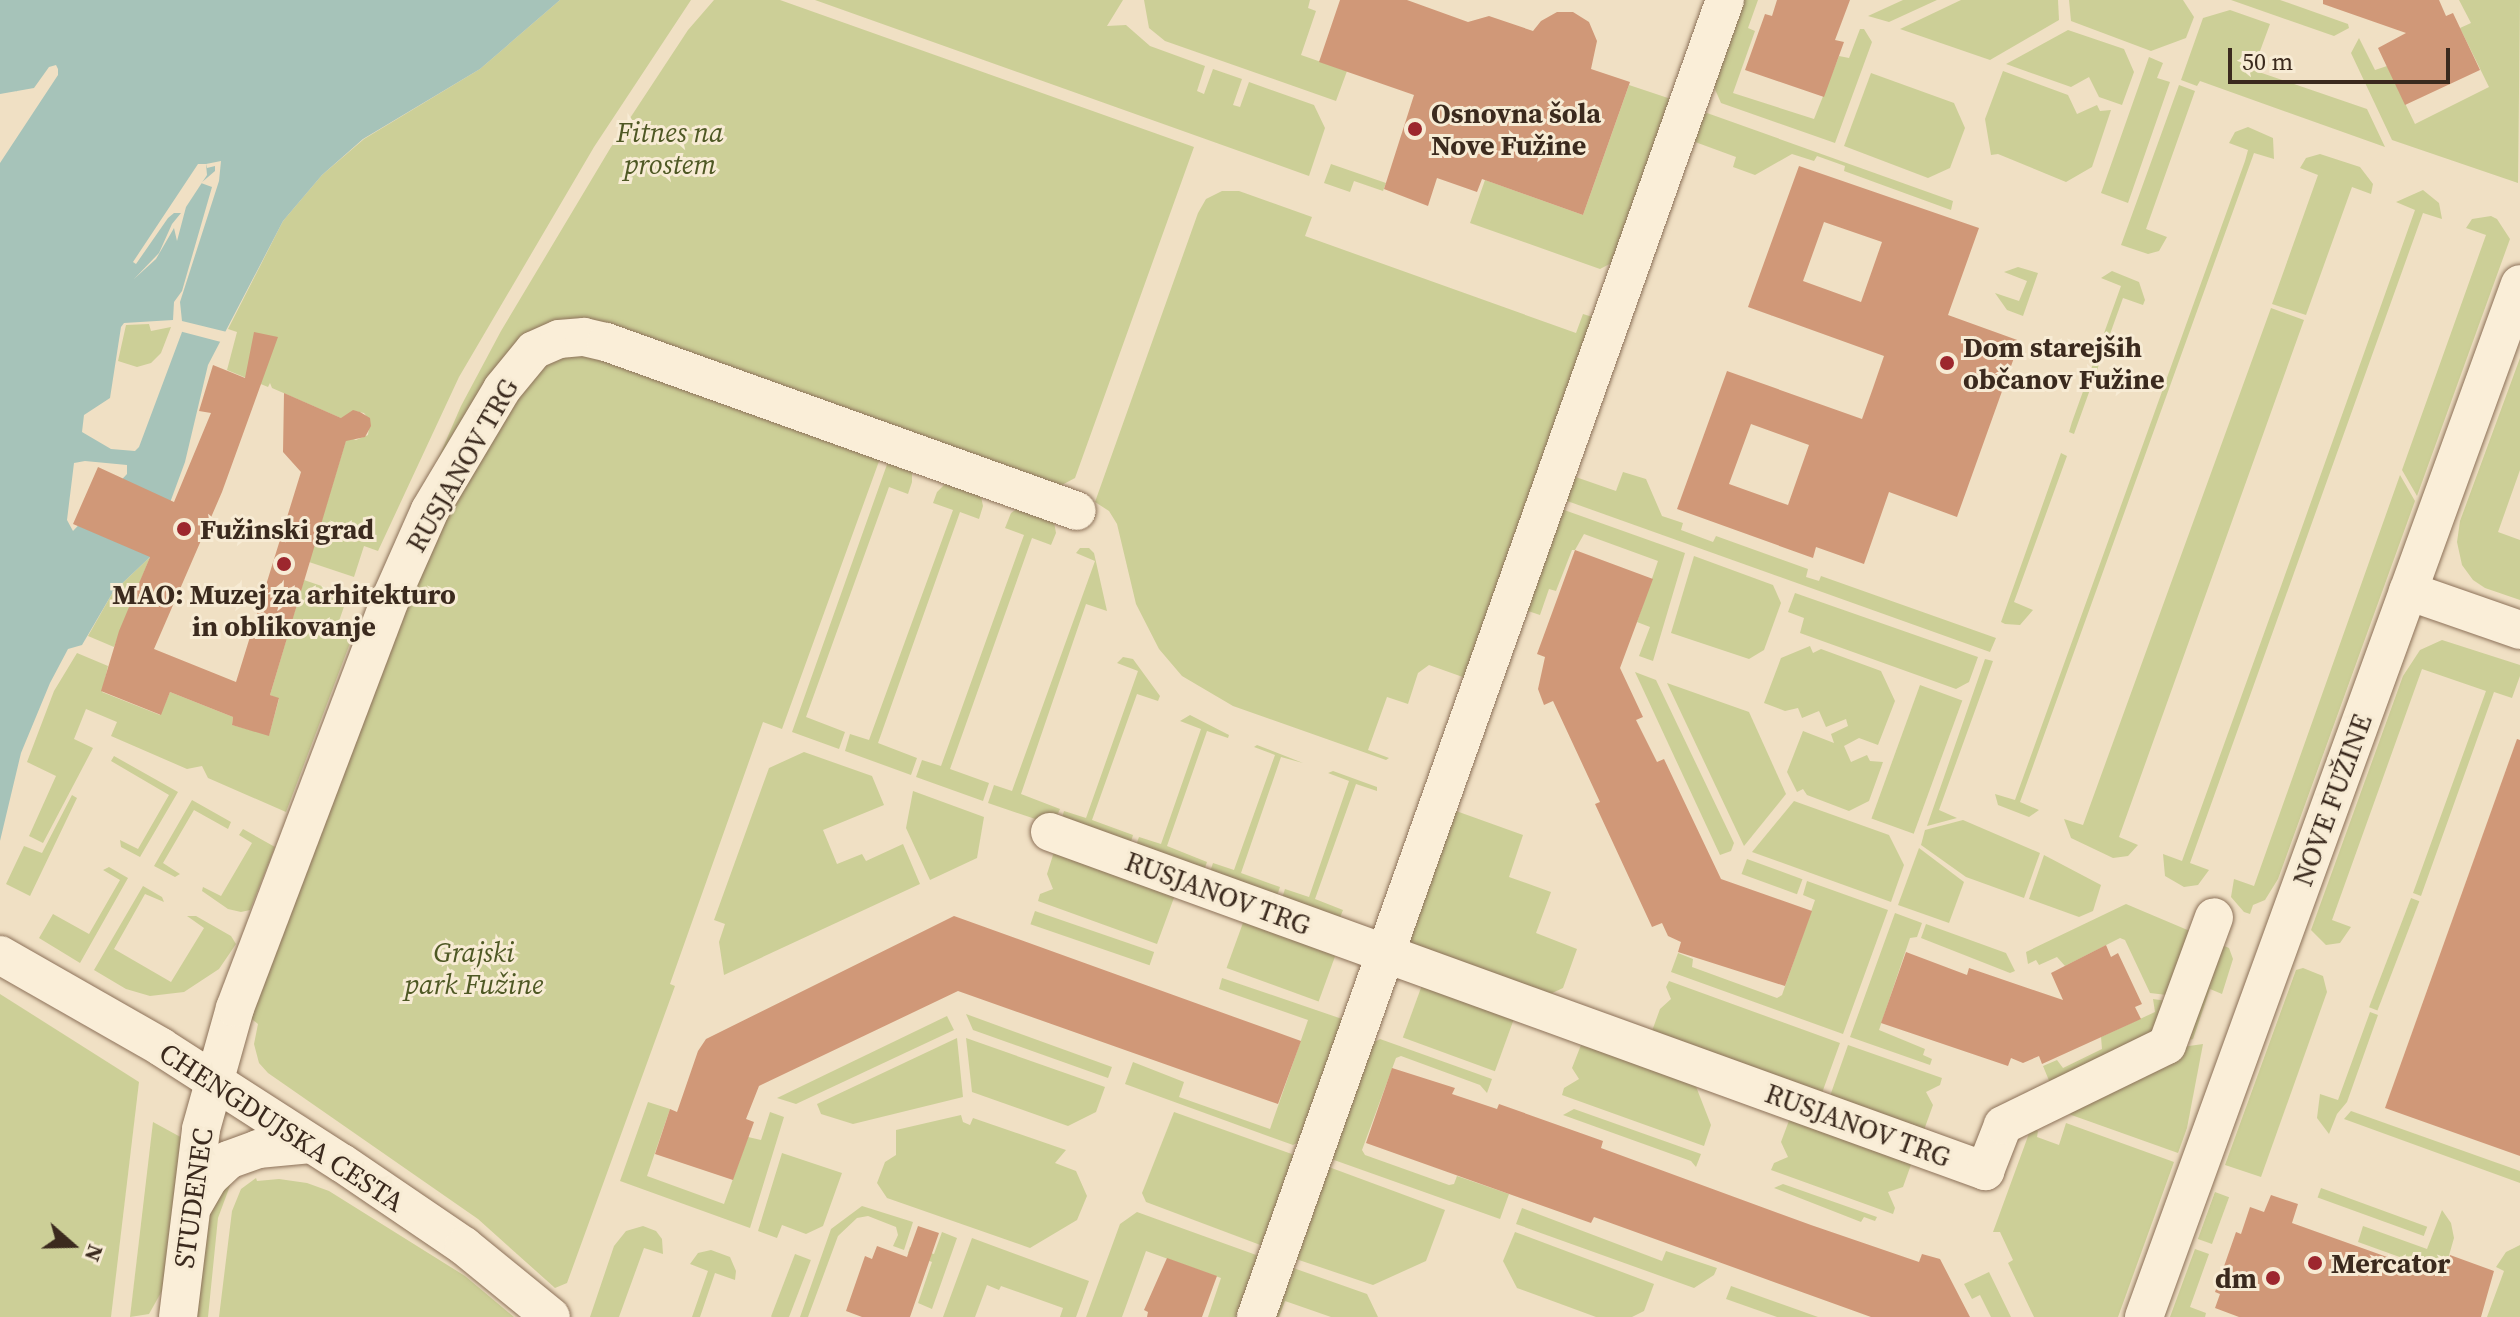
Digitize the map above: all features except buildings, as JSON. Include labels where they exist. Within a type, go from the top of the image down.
[{"type":"street","points":[[1256,1317],[1725,0]]},
{"type":"street","name":"NOVE FUŽINE","points":[[2144,1317],[2520,284]]},
{"type":"street","name":"RUSJANOV TRG","points":[[212,1079],[235,1008],[404,568],[430,510],[502,389],[534,350],[559,339],[584,337],[606,342],[1077,511]]},
{"type":"street","points":[[2408,591],[2520,630]]},
{"type":"street","name":"RUSJANOV TRG","points":[[1050,832],[1985,1171],[2003,1125],[2167,1045],[2214,917]]},
{"type":"street","name":"CHENGDUJSKA CESTA","points":[[0,955],[212,1079],[311,1144],[464,1246],[551,1317]]},
{"type":"street","name":"STUDENEC","points":[[178,1317],[188,1217],[212,1079]]},
{"type":"street","points":[[188,1217],[209,1178],[228,1160],[258,1149],[311,1144]]},
{"type":"green space","points":[[560,0],[691,0],[594,147],[459,377],[378,551],[364,546],[354,577],[309,562],[347,437],[356,440],[368,435],[370,421],[364,413],[355,411],[343,419],[272,388],[270,383],[268,387],[227,370],[237,332],[228,329],[283,221],[322,175],[364,139],[480,69]]},
{"type":"green space","name":"Fitnes na prostem","points":[[714,0],[780,0],[1194,147],[1075,478],[1060,486],[583,323],[425,489],[461,406],[501,331],[611,147],[688,30]]},
{"type":"green space","points":[[815,0],[1123,0],[1107,26],[1126,25],[1150,46],[1205,66],[1197,91],[1204,94],[1213,69],[1242,79],[1233,105],[1240,107],[1249,82],[1314,105],[1325,128],[1309,176]]},
{"type":"green space","points":[[1144,0],[1310,0],[1308,8],[1316,11],[1301,55],[1347,71],[1336,101],[1165,41],[1149,28]]},
{"type":"green space","points":[[1732,0],[1758,0],[1748,28],[1755,31],[1733,93],[1814,119],[1839,56],[1849,58],[1860,29],[1864,29],[1872,42],[1835,143],[1721,103],[1707,71]]},
{"type":"green space","points":[[1903,0],[1937,0],[1889,22],[1868,16]]},
{"type":"green space","points":[[1961,0],[2058,0],[2059,20],[1990,60],[1900,29]]},
{"type":"green space","points":[[2069,0],[2183,0],[2194,17],[2186,38],[2151,51],[2071,21]]},
{"type":"green space","points":[[2231,0],[2280,0],[2348,24],[2349,28],[2334,36]]},
{"type":"green space","points":[[2459,0],[2520,0],[2518,183],[2392,140],[2351,53],[2359,38],[2375,70],[2387,66],[2415,124],[2489,87],[2460,28],[2471,23]]},
{"type":"green space","points":[[2230,10],[2270,24],[2253,70],[2367,109],[2385,147],[2200,81],[2197,86],[2181,80],[2203,18]]},
{"type":"green space","points":[[2068,30],[2124,49],[2134,72],[2122,105],[2099,97],[2089,77],[2071,87],[2006,64]]},
{"type":"green space","points":[[2149,57],[2163,63],[2157,78],[2170,82],[2128,203],[2101,193]]},
{"type":"green space","points":[[2003,71],[2068,95],[2077,114],[2097,105],[2100,111],[2111,110],[2092,167],[2066,182],[1998,154],[1991,155],[1985,119]]},
{"type":"green space","points":[[1871,73],[1954,103],[1965,128],[1950,168],[1928,178],[1844,146]]},
{"type":"green space","points":[[1629,85],[1674,100],[1625,256],[1600,269],[1470,223],[1485,180],[1583,215]]},
{"type":"green space","points":[[2179,85],[2195,91],[2146,229],[2167,237],[2159,251],[2148,254],[2121,245]]},
{"type":"green space","points":[[1707,113],[1953,201],[1951,210],[1844,171],[1845,166],[1817,156],[1814,161],[1792,154],[1755,175],[1733,167],[1736,157],[1687,139],[1567,474],[1616,491],[1623,472],[1646,479],[1662,516],[1683,523],[1681,530],[1713,542],[1716,536],[1808,569],[1806,577],[1819,581],[1821,576],[1996,638],[1990,652],[1556,497],[1688,123]]},
{"type":"green space","points":[[2248,127],[2273,138],[2274,159],[2254,153],[2020,802],[2039,810],[2029,817],[1998,805],[1995,794],[2015,800],[2245,161],[2248,150],[2229,143],[2235,132]]},
{"type":"green space","points":[[2320,154],[2360,167],[2373,184],[2371,194],[2352,187],[2306,315],[2272,304],[2318,175],[2300,168],[2306,158]]},
{"type":"green space","points":[[1331,164],[1386,183],[1383,191],[1354,181],[1350,192],[1324,183]]},
{"type":"green space","points":[[2423,190],[2439,203],[2442,219],[2423,213],[2190,863],[2209,870],[2198,885],[2184,887],[2165,876],[2163,854],[2182,861],[2280,589],[2415,210],[2396,202]]},
{"type":"green space","points":[[1222,191],[1239,191],[1312,217],[1305,236],[1576,333],[1583,314],[1602,320],[1474,681],[1429,665],[1418,673],[1408,704],[1387,697],[1368,750],[1389,758],[1386,760],[1233,706],[1182,676],[1159,649],[1136,604],[1117,524],[1109,511],[1095,502],[1198,213],[1206,199]]},
{"type":"green space","points":[[2491,216],[2497,219],[2510,239],[2417,496],[2402,470],[2486,235],[2466,228],[2472,219]]},
{"type":"green space","points":[[2018,267],[2038,273],[2023,316],[2007,310],[1995,293],[2019,301],[2027,281],[2004,272]]},
{"type":"green space","points":[[2112,271],[2139,282],[2145,300],[2143,305],[2123,298],[2074,434],[2069,432],[2072,422],[2121,286],[2101,278]]},
{"type":"green space","points":[[2271,308],[2304,320],[2119,837],[2138,845],[2128,856],[2113,858],[2071,838],[2064,819],[2083,825]]},
{"type":"green space","points":[[149,324],[151,331],[171,327],[161,353],[151,363],[137,367],[118,361],[126,325]]},
{"type":"green space","name":"Grajski park Fužine","points":[[573,350],[882,453],[782,729],[763,722],[670,984],[675,986],[567,1283],[555,1288],[478,1219],[268,1073],[259,1063],[254,1044],[258,1024],[248,1016],[434,539],[531,372]]},
{"type":"green space","points":[[2520,358],[2520,470],[2498,532],[2520,540],[2520,600],[2485,588],[2473,580],[2462,565],[2457,542],[2460,521]]},
{"type":"green space","points":[[2061,453],[2067,456],[2014,602],[2033,610],[2020,625],[2005,624],[2001,622]]},
{"type":"green space","points":[[890,456],[912,471],[912,482],[908,494],[889,487],[806,717],[845,732],[839,749],[792,732]]},
{"type":"green space","points":[[2400,475],[2415,501],[2278,879],[2265,900],[2253,905],[2250,914],[2244,912],[2231,897],[2234,879],[2254,886]]},
{"type":"green space","points":[[947,482],[980,492],[983,506],[979,519],[960,512],[878,743],[917,758],[911,775],[845,751],[850,734],[869,740],[953,510],[933,503],[937,492]]},
{"type":"green space","points":[[1553,506],[1685,553],[1653,661],[1639,656],[1650,627],[1637,622],[1658,561],[1584,534],[1572,550],[1556,591],[1549,589],[1540,615],[1525,610]]},
{"type":"green space","points":[[1018,508],[1054,522],[1056,533],[1051,545],[1032,538],[950,769],[989,783],[983,801],[916,777],[922,760],[941,766],[1024,535],[1005,528],[1011,513]]},
{"type":"green space","points":[[1080,548],[1089,548],[1094,553],[1107,611],[1086,604],[1021,794],[1060,809],[1053,825],[988,803],[994,785],[1012,791],[1095,561],[1076,553]]},
{"type":"green space","points":[[1694,556],[1773,585],[1781,603],[1764,650],[1749,659],[1671,633]]},
{"type":"green space","points":[[150,557],[114,647],[88,636],[113,592]]},
{"type":"green space","points":[[304,580],[348,595],[338,624],[355,630],[286,812],[208,778],[202,766],[187,769],[111,736],[117,722],[86,709],[74,739],[93,748],[43,843],[29,836],[56,776],[27,762],[54,691],[77,653],[108,666],[102,692],[160,715],[170,692],[233,717],[232,725],[269,735],[279,699],[270,695]]},
{"type":"green space","points":[[1795,593],[1978,657],[1969,682],[1956,689],[1800,633],[1804,618],[1788,612]]},
{"type":"green space","points":[[2442,640],[2520,665],[2520,676],[2512,698],[2494,692],[2421,896],[2413,893],[2486,691],[2422,669],[2332,920],[2351,927],[2340,943],[2326,945],[2311,930],[2403,676],[2420,650]]},
{"type":"green space","points":[[1810,646],[1813,653],[1821,649],[1881,671],[1895,701],[1878,745],[1859,738],[1844,746],[1851,762],[1867,755],[1870,761],[1883,762],[1869,801],[1849,811],[1807,795],[1803,789],[1797,792],[1787,772],[1803,731],[1834,743],[1831,734],[1848,726],[1846,719],[1826,727],[1819,711],[1802,718],[1798,708],[1785,711],[1764,703],[1781,658]]},
{"type":"green space","points":[[1123,657],[1133,659],[1160,696],[1158,701],[1137,694],[1092,820],[1133,835],[1128,852],[1059,828],[1064,811],[1086,818],[1138,671],[1117,663]]},
{"type":"green space","points":[[1985,659],[1993,661],[1939,810],[1957,818],[1927,826]]},
{"type":"green space","points":[[1635,672],[1656,680],[1734,843],[1731,851],[1720,855]]},
{"type":"green space","points":[[1667,683],[1749,712],[1786,794],[1744,846]]},
{"type":"green space","points":[[1920,685],[1962,700],[1914,834],[1871,818]]},
{"type":"green space","points":[[1190,715],[1229,735],[1228,738],[1207,731],[1167,846],[1207,862],[1201,879],[1133,854],[1139,837],[1161,844],[1201,729],[1180,721]]},
{"type":"green space","points":[[1257,745],[1303,763],[1281,757],[1241,873],[1280,887],[1274,905],[1207,881],[1213,863],[1234,870],[1275,755],[1254,747]]},
{"type":"green space","points":[[804,752],[872,776],[884,805],[823,830],[837,864],[862,854],[866,861],[903,844],[920,884],[724,975],[719,942],[725,924],[714,920],[769,768]]},
{"type":"green space","points":[[114,756],[178,792],[140,857],[121,847],[120,840],[138,849],[169,795],[111,761]]},
{"type":"green space","points":[[1333,771],[1377,787],[1377,791],[1356,784],[1315,899],[1343,910],[1336,927],[1279,907],[1285,889],[1309,897],[1349,781],[1328,773]]},
{"type":"green space","points":[[913,791],[984,817],[977,858],[930,880],[906,828]]},
{"type":"green space","points":[[72,795],[77,798],[30,896],[6,884],[24,846],[42,853]]},
{"type":"green space","points":[[192,800],[231,822],[228,829],[194,810],[163,863],[180,874],[175,877],[154,866]]},
{"type":"green space","points":[[1794,801],[1889,835],[1904,865],[1891,902],[1752,852]]},
{"type":"green space","points":[[1445,807],[1523,835],[1509,877],[1551,892],[1536,933],[1577,949],[1563,988],[1537,1000],[1415,956],[1402,928]]},
{"type":"green space","points":[[1963,820],[2040,853],[2024,898],[1966,877],[1921,845],[1925,830]]},
{"type":"green space","points":[[243,829],[275,847],[250,910],[241,912],[228,909],[202,891],[203,887],[221,896],[252,843],[239,835]]},
{"type":"green space","points":[[1919,848],[1964,882],[1949,923],[1898,905]]},
{"type":"green space","points":[[1054,852],[1175,895],[1157,944],[1038,901],[1040,894],[1053,889],[1047,874]]},
{"type":"green space","points":[[2044,855],[2101,885],[2093,911],[2079,917],[2029,899]]},
{"type":"green space","points":[[1747,859],[1802,879],[1797,894],[1742,874]]},
{"type":"green space","points":[[109,867],[128,878],[80,963],[39,938],[53,914],[89,934],[120,880],[103,870]]},
{"type":"green space","points":[[1807,881],[1888,910],[1843,1034],[1671,972],[1678,953],[1693,959],[1692,967],[1777,998],[1782,995],[1815,900],[1803,895]]},
{"type":"green space","points":[[143,886],[162,897],[164,902],[145,894],[114,949],[171,982],[204,928],[187,916],[196,916],[231,936],[236,944],[219,969],[184,992],[150,996],[126,989],[94,970]]},
{"type":"green space","points":[[2411,898],[2419,901],[2377,1010],[2369,1007]]},
{"type":"green space","points":[[2126,904],[2197,934],[2175,996],[2150,993],[2125,940],[2120,938],[2065,966],[2057,957],[2039,965],[2036,960],[2028,964],[2026,952]]},
{"type":"green space","points":[[1035,911],[1154,952],[1150,965],[1030,924]]},
{"type":"green space","points":[[1895,913],[1922,923],[1917,937],[1910,938],[1879,1030],[1925,1049],[1923,1055],[1932,1059],[1930,1065],[1850,1037]]},
{"type":"green space","points":[[1244,920],[1336,954],[1319,1001],[1227,968]]},
{"type":"green space","points":[[1926,924],[2006,953],[2015,971],[2010,973],[1921,938]]},
{"type":"green space","points":[[2212,941],[2229,948],[2233,959],[2222,994],[2210,989],[2193,1039],[2176,1044]]},
{"type":"green space","points":[[2303,968],[2323,976],[2327,992],[2261,1177],[2225,1165],[2296,970]]},
{"type":"green space","points":[[1222,978],[1351,1022],[1312,1135],[1293,1145],[1125,1084],[1133,1062],[1184,1082],[1179,1097],[1270,1129],[1308,1020],[1219,989]]},
{"type":"green space","points":[[1669,981],[1840,1043],[1822,1093],[1652,1031],[1660,1009],[1671,999],[1666,987]]},
{"type":"green space","points":[[1422,985],[1514,1019],[1495,1071],[1403,1038]]},
{"type":"green space","points":[[0,994],[139,1082],[111,1317],[0,1317]]},
{"type":"green space","points":[[2153,999],[2174,1002],[2162,1033],[2050,1083],[2043,1066],[2057,1060],[2063,1068],[2102,1049],[2101,1037],[2155,1012]]},
{"type":"green space","points":[[2370,1012],[2378,1015],[2347,1102],[2337,1114],[2329,1134],[2317,1118],[2320,1094],[2338,1100]]},
{"type":"green space","points":[[966,1014],[1112,1067],[1108,1078],[973,1030]]},
{"type":"green space","points":[[947,1016],[954,1030],[796,1104],[777,1098]]},
{"type":"green space","points":[[957,1038],[963,1097],[853,1124],[821,1114],[817,1104]]},
{"type":"green space","points":[[966,1038],[1105,1087],[1096,1112],[1068,1126],[972,1092]]},
{"type":"green space","points":[[1380,1039],[1492,1079],[1487,1093],[1480,1085],[1401,1056],[1396,1058],[1362,1150],[1365,1155],[1449,1185],[1454,1184],[1457,1176],[1509,1194],[1500,1219],[1320,1155],[1358,1051]]},
{"type":"green space","points":[[2203,1044],[2187,1128],[2178,1153],[2063,1112],[2175,1048]]},
{"type":"green space","points":[[1581,1045],[1695,1084],[1711,1125],[1704,1146],[1562,1095],[1564,1088],[1579,1079],[1572,1068]]},
{"type":"green space","points":[[1848,1045],[1942,1078],[1940,1085],[1926,1092],[1933,1105],[1924,1130],[1830,1096]]},
{"type":"green space","points":[[648,1102],[670,1109],[647,1176],[724,1204],[748,1137],[761,1140],[770,1112],[784,1117],[750,1228],[620,1181]]},
{"type":"green space","points":[[1574,1109],[1701,1154],[1696,1167],[1691,1161],[1563,1115]]},
{"type":"green space","points":[[2351,1111],[2520,1171],[2520,1183],[2344,1119]]},
{"type":"green space","points":[[1174,1112],[1303,1158],[1263,1246],[1146,1202],[1142,1193]]},
{"type":"green space","points":[[961,1115],[963,1122],[970,1125],[973,1118],[1066,1150],[1055,1163],[1076,1171],[1087,1196],[1077,1220],[1030,1248],[887,1198],[877,1183],[885,1162],[896,1155],[896,1130]]},
{"type":"green space","points":[[1790,1118],[1912,1162],[1903,1187],[1888,1192],[1895,1208],[1893,1214],[1771,1170],[1774,1163],[1788,1157],[1781,1142]]},
{"type":"green space","points":[[153,1122],[186,1140],[172,1273],[149,1314],[130,1317]]},
{"type":"green space","points":[[2066,1123],[2174,1162],[2118,1317],[2034,1317],[2008,1263],[2013,1260],[2000,1232],[1993,1232],[2031,1128],[2038,1131],[2037,1137],[2059,1145]]},
{"type":"green space","points":[[782,1153],[842,1173],[823,1226],[806,1234],[782,1225],[777,1238],[758,1231]]},
{"type":"green space","points":[[1318,1163],[1445,1210],[1426,1261],[1373,1285],[1290,1257]]},
{"type":"green space","points":[[256,1178],[257,1181],[279,1179],[307,1183],[329,1191],[465,1276],[514,1317],[219,1317],[232,1211],[241,1189]]},
{"type":"green space","points":[[231,1183],[218,1218],[208,1317],[191,1317],[205,1205]]},
{"type":"green space","points":[[1783,1184],[1877,1217],[1875,1221],[1864,1217],[1861,1222],[1774,1188]]},
{"type":"green space","points":[[2321,1188],[2427,1227],[2424,1236],[2318,1197]]},
{"type":"green space","points":[[2215,1192],[2229,1197],[2212,1244],[2198,1239]]},
{"type":"green space","points":[[862,1206],[913,1222],[904,1250],[893,1246],[898,1235],[896,1227],[868,1216],[857,1218],[838,1236],[808,1317],[800,1317],[831,1229]]},
{"type":"green space","points":[[1522,1208],[1662,1261],[1666,1251],[1717,1268],[1714,1275],[1694,1288],[1516,1224]]},
{"type":"green space","points":[[2442,1210],[2451,1223],[2454,1238],[2444,1273],[2358,1242],[2363,1226],[2427,1249]]},
{"type":"green space","points":[[1137,1212],[1259,1256],[1247,1317],[1208,1317],[1221,1278],[1146,1251],[1122,1317],[1086,1317],[1120,1224]]},
{"type":"green space","points":[[643,1226],[656,1231],[662,1239],[663,1254],[644,1248],[619,1317],[590,1317],[614,1246],[626,1231]]},
{"type":"green space","points":[[942,1232],[957,1238],[932,1309],[918,1303],[932,1262],[908,1253],[910,1247],[934,1254]]},
{"type":"green space","points":[[1515,1232],[1654,1284],[1644,1311],[1632,1317],[1596,1317],[1517,1288],[1503,1261]]},
{"type":"green space","points":[[972,1238],[1089,1281],[1076,1317],[1060,1317],[1063,1308],[1001,1286],[999,1290],[987,1285],[975,1317],[943,1317]]},
{"type":"green space","points":[[2520,1245],[2520,1317],[2487,1317],[2504,1271],[2496,1267],[2506,1252]]},
{"type":"green space","points":[[2195,1249],[2209,1254],[2190,1307],[2206,1313],[2205,1317],[2170,1317]]},
{"type":"green space","points":[[711,1250],[730,1257],[736,1271],[735,1280],[715,1273],[700,1317],[692,1317],[708,1271],[690,1264],[698,1253]]},
{"type":"green space","points":[[795,1254],[811,1260],[789,1317],[771,1317]]},
{"type":"green space","points":[[1282,1264],[1367,1294],[1378,1317],[1331,1317],[1285,1301],[1279,1317],[1262,1317]]},
{"type":"green space","points":[[1989,1272],[2011,1317],[1991,1317],[1980,1295],[1972,1299],[1964,1284]]},
{"type":"green space","points":[[1731,1286],[1818,1317],[1777,1317],[1726,1299]]},
{"type":"water","points":[[0,0],[560,0],[480,69],[363,139],[322,175],[283,221],[208,365],[185,462],[150,557],[113,592],[82,645],[68,649],[50,683],[21,753],[0,841],[0,163],[58,75],[58,69],[56,65],[49,67],[34,88],[0,94]],"holes":[[[198,164],[206,164],[207,175],[186,207],[177,241],[174,228],[156,259],[134,279],[159,253],[172,224],[181,213],[174,213],[168,218],[136,264],[133,262]],[[181,321],[182,332],[135,451],[111,449],[82,432],[84,415],[110,398],[124,323]],[[85,461],[127,465],[127,474],[73,531],[67,520],[74,463]]]},
{"type":"pier","points":[[221,161],[219,181],[180,302],[182,321],[227,332],[221,342],[179,331],[173,320],[174,302],[182,291],[212,187],[201,183],[215,171],[215,166],[207,168],[206,164]]},
{"type":"place","name":"Osnovna šola Nove Fužine","points":[[1415,129]]},
{"type":"place","name":"Dom starejših občanov Fužine","points":[[1947,363]]},
{"type":"place","name":"Fužinski grad","points":[[184,529]]},
{"type":"place","name":"MAO: Muzej za arhitekturo in oblikovanje","points":[[284,564]]},
{"type":"place","name":"Mercator","points":[[2315,1263]]},
{"type":"place","name":"dm","points":[[2273,1278]]}]
